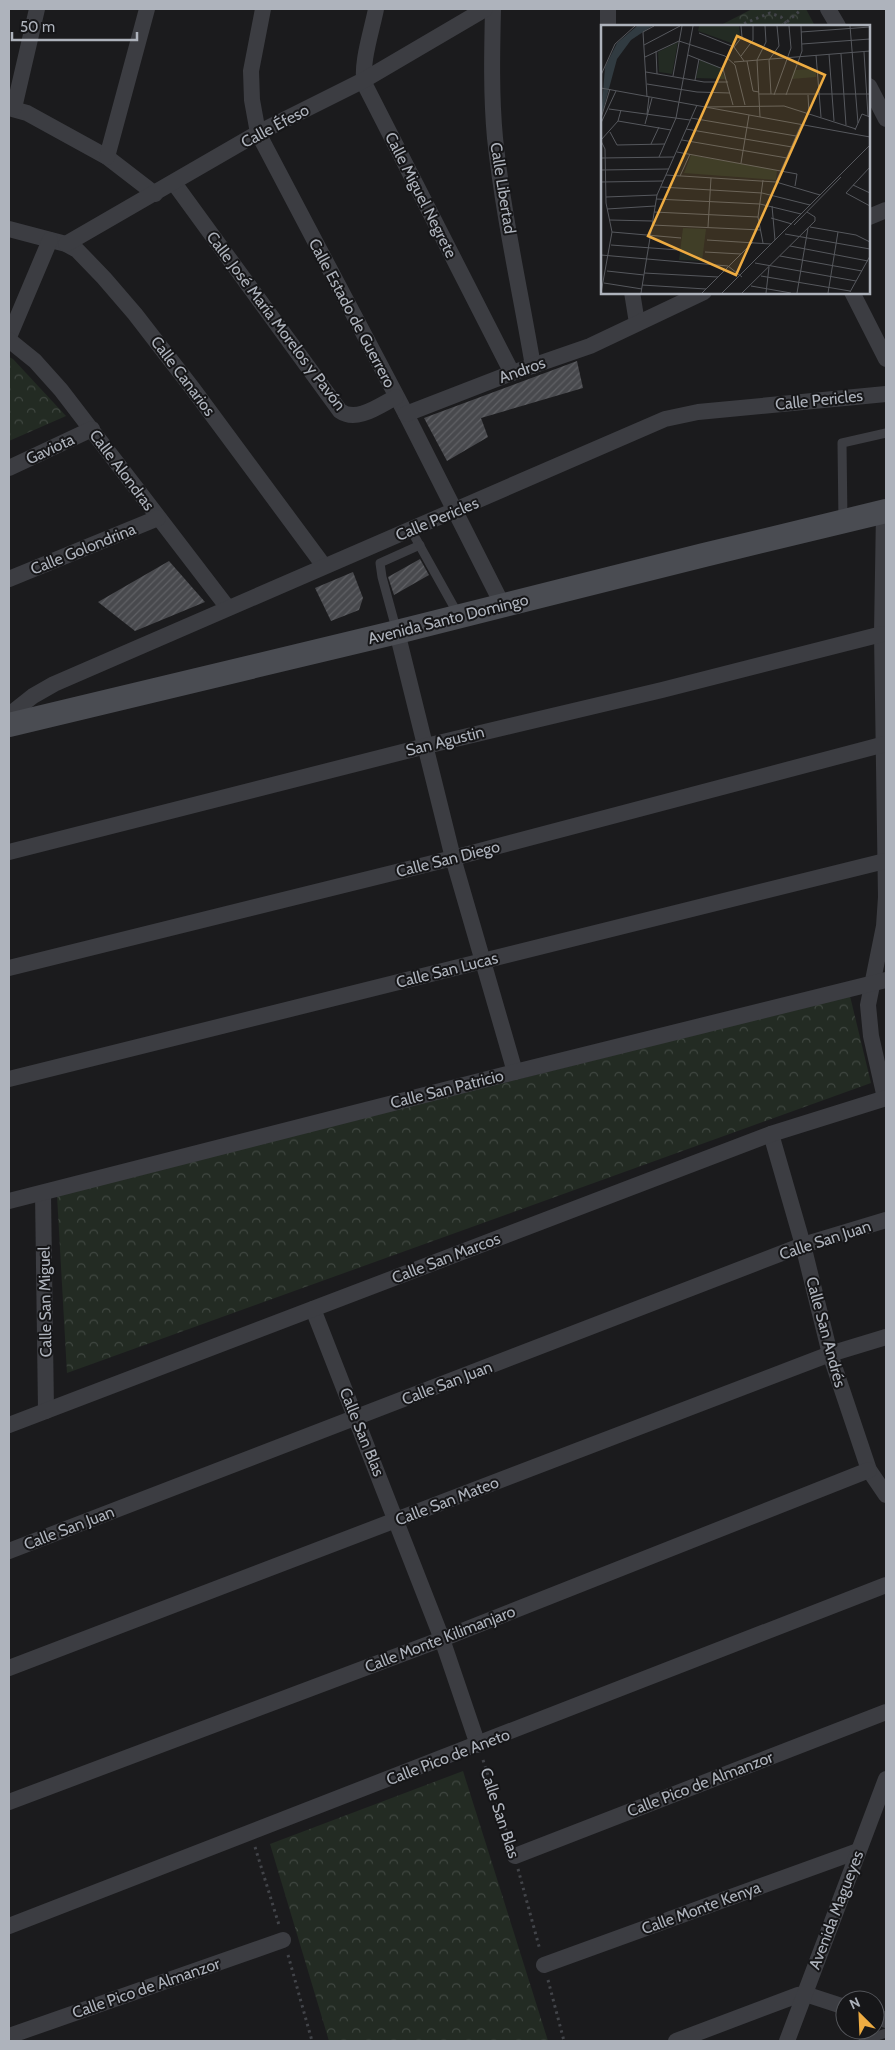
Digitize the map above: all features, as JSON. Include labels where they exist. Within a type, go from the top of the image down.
[{"type":"main road","name":"Avenida Santo Domingo","points":[[9,724],[459,617],[885,511]]},
{"type":"street","points":[[37,9],[11,108],[44,122],[107,157],[155,194]]},
{"type":"street","points":[[107,157],[146,9]]},
{"type":"street","name":"Calle Estado de Guerrero","points":[[263,9],[251,71],[252,100],[258,133],[406,414],[503,606]]},
{"type":"street","points":[[364,80],[376,9]]},
{"type":"street","name":"Calle Éfeso","points":[[66,244],[258,133],[364,80],[485,9]]},
{"type":"street","name":"Calle Libertad","points":[[493,9],[492,86],[495,137],[502,193],[533,366]]},
{"type":"street","points":[[608,9],[608,25]]},
{"type":"street","points":[[828,9],[837,25]]},
{"type":"street","name":"Calle Miguel Negrete","points":[[364,80],[512,373]]},
{"type":"street","points":[[870,88],[886,119]]},
{"type":"street","name":"Calle José María Morelos y Pavón","points":[[174,183],[340,411],[347,416],[357,415],[396,397]]},
{"type":"street","points":[[870,217],[886,210]]},
{"type":"street","name":"Calle Canarios","points":[[9,229],[66,244],[77,250],[86,259],[135,314],[194,389],[324,566]]},
{"type":"street","points":[[9,338],[50,240]]},
{"type":"street","points":[[632,294],[638,323]]},
{"type":"street","name":"Andros","points":[[406,414],[512,373],[590,346],[700,294]]},
{"type":"street","points":[[853,294],[886,359]]},
{"type":"street","name":"Calle Alondras","points":[[9,338],[36,361],[92,430],[228,608]]},
{"type":"street","name":"Calle Pericles","points":[[9,716],[33,696],[54,684],[665,419],[698,412],[886,394]]},
{"type":"street","name":"Gaviota","points":[[9,468],[92,430]]},
{"type":"street","points":[[885,511],[882,634],[886,897],[879,982],[868,1005],[871,1036],[886,1098]]},
{"type":"street","name":"Calle Golondrina","points":[[9,579],[158,518]]},
{"type":"street","points":[[397,632],[453,858],[515,1072]]},
{"type":"street","name":"San Agustin","points":[[9,852],[426,746],[662,690],[882,634]]},
{"type":"street","name":"Calle San Diego","points":[[9,968],[453,858],[885,744]]},
{"type":"street","name":"Calle San Lucas","points":[[9,1079],[885,860]]},
{"type":"street","name":"Calle San Patricio","points":[[9,1201],[515,1072],[879,982]]},
{"type":"street","name":"Calle San Marcos","points":[[9,1425],[771,1134],[886,1098]]},
{"type":"street","name":"Calle San Andrés","points":[[771,1134],[803,1245],[830,1354],[869,1470],[886,1495]]},
{"type":"street","name":"Calle San Miguel","points":[[43,1193],[46,1411]]},
{"type":"street","name":"Calle San Juan","points":[[9,1551],[803,1245],[886,1220]]},
{"type":"street","name":"Calle San Blas","points":[[314,1310],[442,1639],[478,1745]]},
{"type":"street","name":"Calle San Mateo","points":[[9,1668],[830,1354],[886,1337]]},
{"type":"street","name":"Calle Monte Kilimanjaro","points":[[9,1802],[442,1639],[869,1470]]},
{"type":"street","name":"Calle Pico de Aneto","points":[[9,1926],[886,1585]]},
{"type":"street","name":"Calle Pico de Almanzor","points":[[515,1856],[886,1712]]},
{"type":"street","name":"Avenida Magueyes","points":[[787,2041],[886,1779]]},
{"type":"street","name":"Calle Monte Kenya","points":[[544,1965],[858,1851]]},
{"type":"street","name":"Calle Pico de Almanzor","points":[[11,2033],[284,1940]]},
{"type":"street","points":[[676,2041],[795,1996],[805,1994],[835,2004]]},
{"type":"lane","points":[[843,521],[842,443],[886,433]]},
{"type":"lane","points":[[411,530],[459,617]]},
{"type":"lane","points":[[378,543],[382,576],[397,632]]},
{"type":"lane","points":[[380,562],[420,545]]},
{"type":"lane","points":[[863,2041],[886,2033]]},
{"type":"path","points":[[740,25],[770,13],[776,14],[787,25],[802,9]]},
{"type":"path","name":"Calle San Blas","points":[[478,1745],[515,1856],[564,2041]]},
{"type":"green space","points":[[752,9],[806,9],[814,25],[721,25]]},
{"type":"green space","points":[[9,357],[66,416],[9,441]]},
{"type":"green space","points":[[850,996],[871,1083],[67,1373],[57,1195]]},
{"type":"green space","points":[[463,1771],[548,2041],[329,2041],[270,1844]]},
{"type":"building","points":[[577,361],[583,388],[481,418],[488,437],[447,461],[424,418]]},
{"type":"building","points":[[420,559],[429,575],[394,595],[388,577]]},
{"type":"building","points":[[169,561],[205,602],[135,631],[98,602]]},
{"type":"building","points":[[353,572],[363,598],[359,610],[331,621],[315,588]]}]
